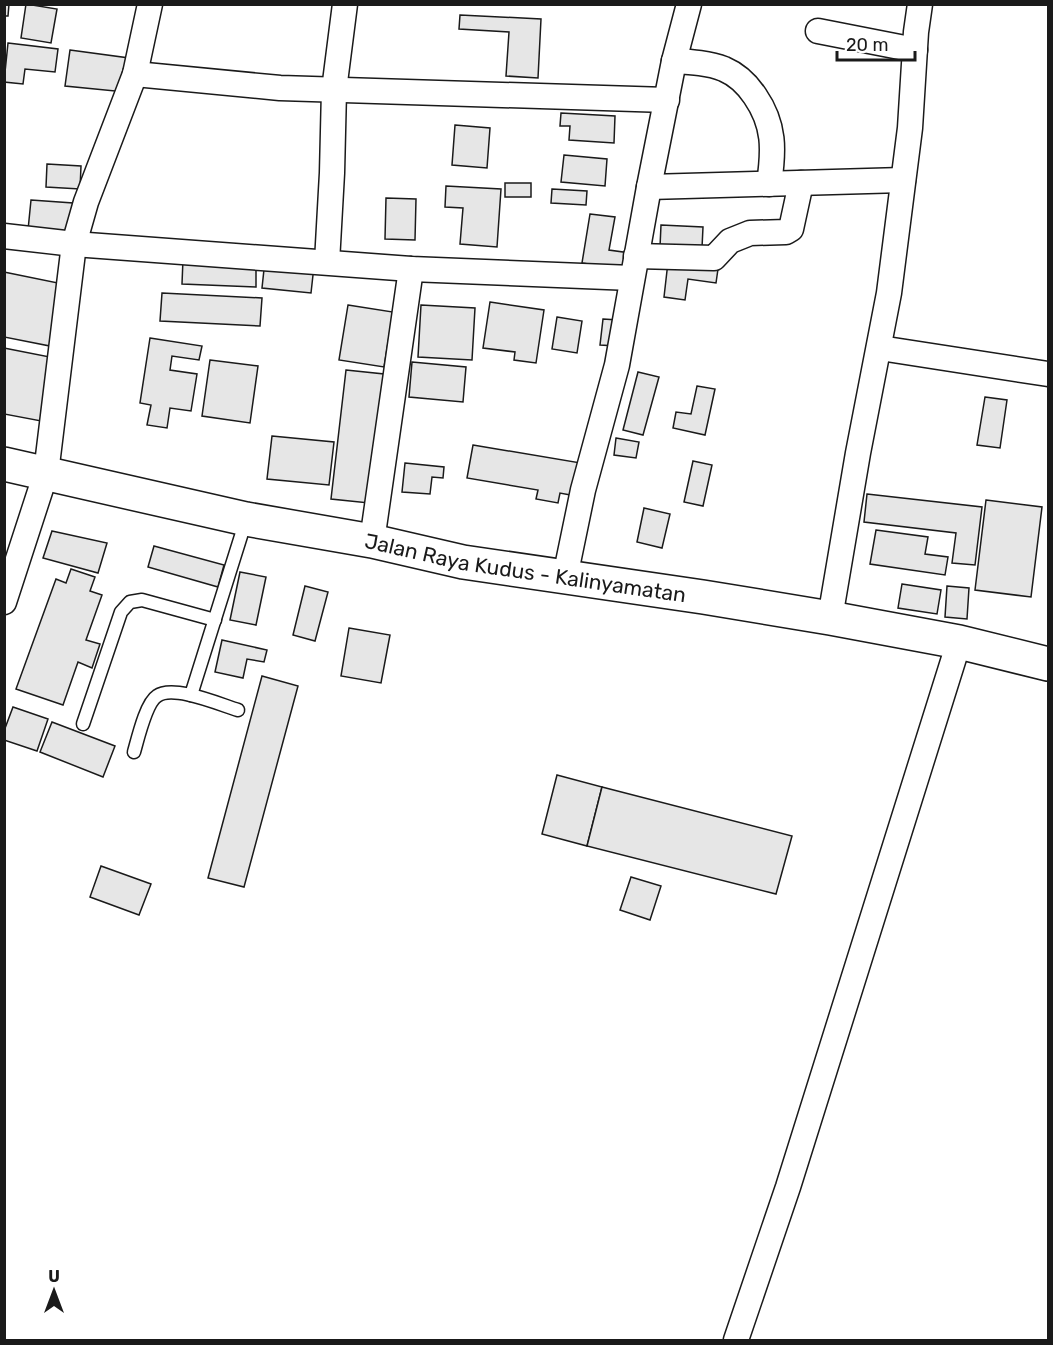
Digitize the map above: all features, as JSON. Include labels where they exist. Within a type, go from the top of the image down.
[{"type":"main road","name":"Jalan Raya Kudus - Kalinyamatan","points":[[4,464],[246,519],[372,541],[463,562],[830,618],[959,642],[1048,664]]},
{"type":"street","points":[[4,602],[46,472],[74,244],[86,202],[135,74],[150,4]]},
{"type":"street","points":[[327,262],[334,90],[345,4]]},
{"type":"street","points":[[565,576],[583,490],[617,365],[648,187],[674,61],[689,4]]},
{"type":"street","points":[[830,618],[858,453],[889,293],[910,128],[920,4]]},
{"type":"street","points":[[818,31],[915,50]]},
{"type":"street","points":[[674,61],[694,62],[724,69],[739,77],[748,86],[764,109],[771,128],[772,165],[769,184]]},
{"type":"street","points":[[135,74],[280,88],[667,100]]},
{"type":"street","points":[[648,187],[903,180]]},
{"type":"street","points":[[4,236],[74,244],[411,269],[634,267],[714,258],[730,241],[750,233],[786,232],[791,229],[801,183]]},
{"type":"street","points":[[372,541],[411,269]]},
{"type":"street","points":[[879,348],[1048,374]]},
{"type":"street","points":[[736,1341],[788,1186],[959,642]]},
{"type":"lane","points":[[191,695],[246,519]]},
{"type":"lane","points":[[83,724],[121,612],[130,602],[142,600],[215,620]]},
{"type":"lane","points":[[134,752],[148,708],[156,696],[166,693],[191,695],[238,710]]},
{"type":"building","points":[[4,4],[9,4],[8,16],[4,16]]},
{"type":"building","points":[[26,4],[57,9],[51,43],[21,38]]},
{"type":"building","points":[[460,15],[541,19],[538,78],[506,76],[509,32],[459,29]]},
{"type":"building","points":[[8,43],[58,49],[55,72],[25,69],[23,84],[4,82]]},
{"type":"building","points":[[70,50],[129,58],[125,92],[65,86]]},
{"type":"building","points":[[561,113],[615,116],[614,143],[569,140],[570,126],[560,126]]},
{"type":"building","points":[[455,125],[490,128],[487,168],[452,165]]},
{"type":"building","points":[[564,155],[607,159],[605,186],[561,182]]},
{"type":"building","points":[[47,164],[81,166],[80,189],[46,187]]},
{"type":"building","points":[[505,183],[531,183],[531,197],[505,197]]},
{"type":"building","points":[[446,186],[501,189],[497,247],[460,244],[463,208],[445,207]]},
{"type":"building","points":[[552,189],[587,191],[586,205],[551,203]]},
{"type":"building","points":[[386,198],[416,199],[415,240],[385,239]]},
{"type":"building","points":[[31,200],[73,203],[71,233],[28,230]]},
{"type":"building","points":[[590,214],[615,217],[609,250],[630,253],[627,270],[582,263]]},
{"type":"building","points":[[661,225],[703,227],[702,248],[660,247]]},
{"type":"building","points":[[183,259],[256,262],[256,287],[182,284]]},
{"type":"building","points":[[265,260],[314,266],[311,293],[262,288]]},
{"type":"building","points":[[668,262],[718,269],[716,283],[688,279],[685,300],[664,297]]},
{"type":"building","points":[[4,272],[63,284],[50,346],[4,337]]},
{"type":"building","points":[[162,293],[262,298],[260,326],[160,321]]},
{"type":"building","points":[[490,302],[544,310],[536,363],[514,360],[515,352],[483,348]]},
{"type":"building","points":[[348,305],[393,312],[384,367],[339,360]]},
{"type":"building","points":[[421,305],[475,308],[472,360],[418,357]]},
{"type":"building","points":[[557,317],[582,321],[577,353],[552,349]]},
{"type":"building","points":[[603,319],[618,320],[616,346],[600,345]]},
{"type":"building","points":[[150,338],[202,346],[199,360],[172,356],[170,370],[197,374],[191,411],[170,408],[167,428],[147,425],[151,405],[140,403]]},
{"type":"building","points":[[4,348],[55,358],[41,421],[4,414]]},
{"type":"building","points":[[210,360],[258,366],[250,423],[202,416]]},
{"type":"building","points":[[412,362],[466,367],[463,402],[409,397]]},
{"type":"building","points":[[346,370],[384,374],[369,503],[331,499]]},
{"type":"building","points":[[638,372],[659,377],[643,435],[623,430]]},
{"type":"building","points":[[697,386],[715,389],[705,435],[673,428],[676,412],[691,414]]},
{"type":"building","points":[[985,397],[1007,400],[1000,448],[977,445]]},
{"type":"building","points":[[272,436],[334,442],[329,485],[267,479]]},
{"type":"building","points":[[616,438],[639,442],[636,458],[614,455]]},
{"type":"building","points":[[473,445],[581,463],[576,496],[560,493],[558,503],[536,499],[538,490],[467,478]]},
{"type":"building","points":[[693,461],[712,465],[703,506],[684,502]]},
{"type":"building","points":[[405,463],[444,467],[443,478],[432,477],[430,494],[402,492]]},
{"type":"building","points":[[867,494],[982,507],[975,565],[952,563],[956,533],[864,522]]},
{"type":"building","points":[[986,500],[1042,507],[1031,597],[975,590]]},
{"type":"building","points":[[644,508],[670,514],[662,548],[637,542]]},
{"type":"building","points":[[876,530],[928,537],[925,554],[948,557],[945,575],[870,564]]},
{"type":"building","points":[[52,531],[107,543],[98,573],[43,558]]},
{"type":"building","points":[[154,546],[224,565],[218,587],[148,567]]},
{"type":"building","points":[[71,569],[95,577],[90,591],[102,595],[86,640],[100,644],[92,668],[78,662],[63,705],[16,689],[56,579],[66,583]]},
{"type":"building","points":[[240,572],[266,577],[256,625],[230,620]]},
{"type":"building","points":[[902,584],[941,590],[937,614],[898,608]]},
{"type":"building","points":[[305,586],[328,592],[315,641],[293,635]]},
{"type":"building","points":[[947,586],[969,588],[967,619],[945,617]]},
{"type":"building","points":[[349,628],[390,635],[381,683],[341,676]]},
{"type":"building","points":[[222,640],[267,650],[264,662],[247,659],[243,678],[215,672]]},
{"type":"building","points":[[262,676],[298,686],[244,887],[208,878]]},
{"type":"building","points":[[13,707],[48,719],[37,751],[4,740],[4,731]]},
{"type":"building","points":[[52,722],[115,746],[103,777],[40,752]]},
{"type":"building","points":[[557,775],[602,787],[587,846],[542,834]]},
{"type":"building","points":[[602,787],[792,836],[776,894],[587,846]]},
{"type":"building","points":[[101,866],[151,884],[139,915],[90,897]]},
{"type":"building","points":[[631,877],[661,886],[650,920],[620,910]]}]
